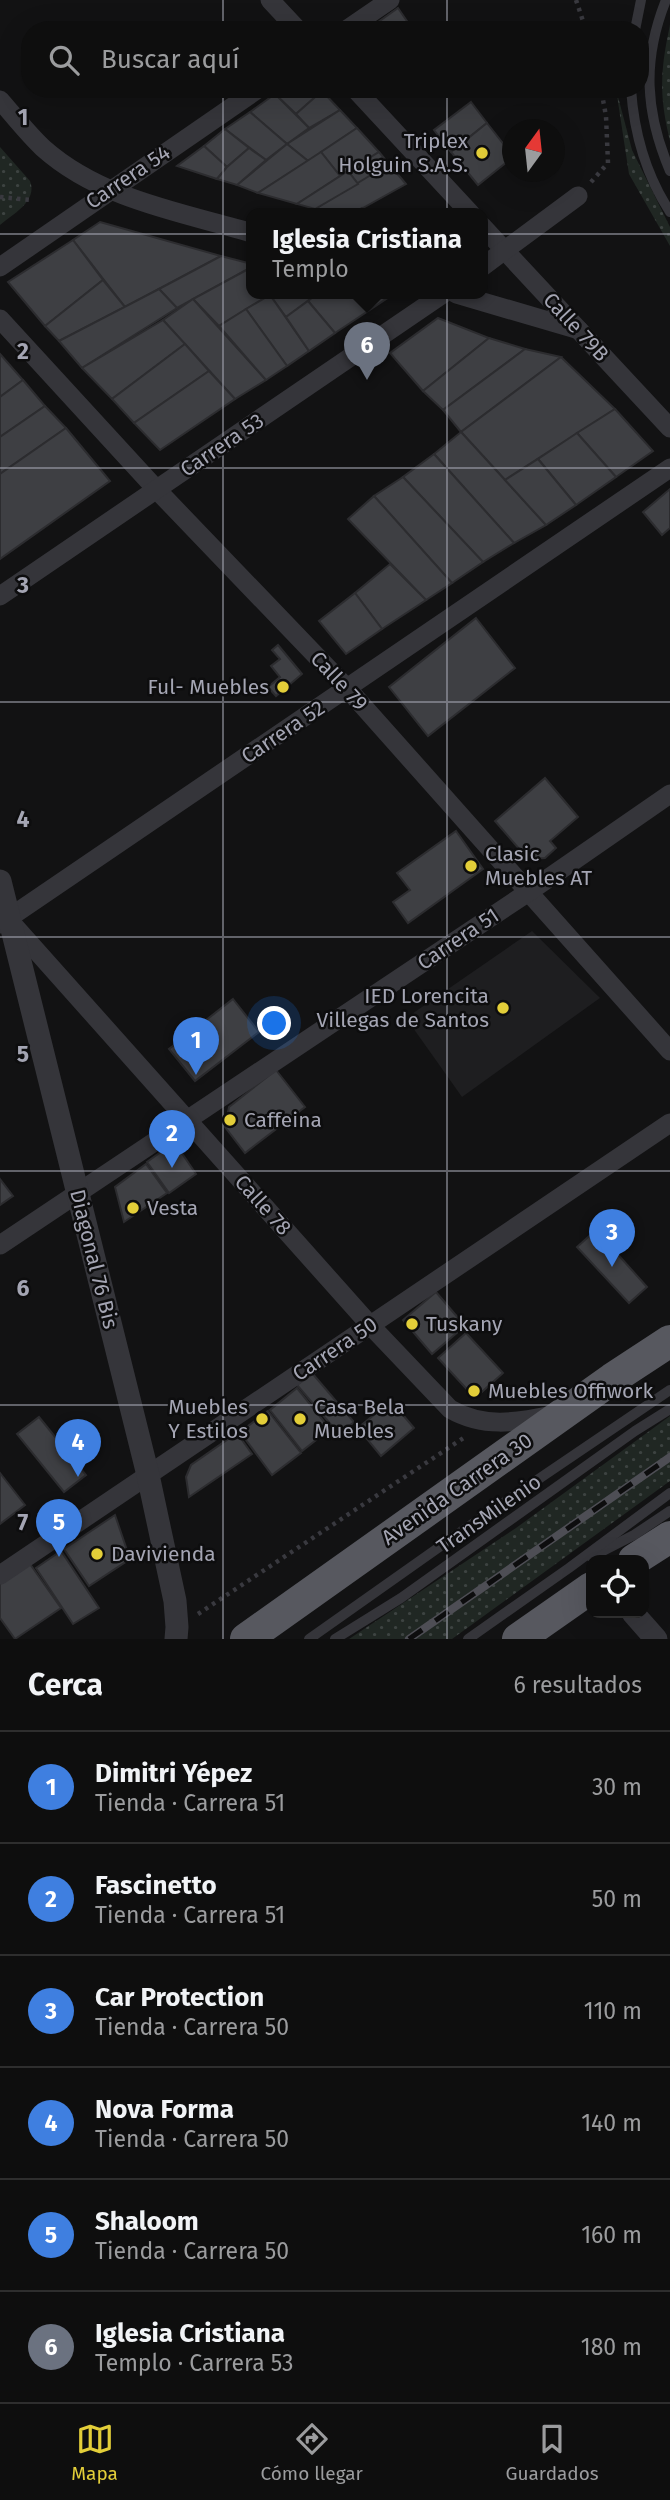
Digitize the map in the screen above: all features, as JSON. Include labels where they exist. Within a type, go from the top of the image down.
[{"type":"highway","name":"Avenida Carrera 30","points":[[246,1639],[670,1341]]},
{"type":"highway","points":[[642,1555],[670,1537]]},
{"type":"highway","points":[[518,1639],[580,1578]]},
{"type":"street","points":[[270,0],[290,21]]},
{"type":"street","points":[[359,21],[390,0]]},
{"type":"street","name":"Carrera 54","points":[[0,267],[245,98]]},
{"type":"street","points":[[363,98],[465,208]]},
{"type":"street","points":[[0,100],[43,147],[72,170],[108,190],[246,231]]},
{"type":"street","points":[[488,263],[579,196]]},
{"type":"street","name":"Calle 79B","points":[[488,232],[670,428]]},
{"type":"street","name":"Carrera 53","points":[[0,596],[436,299]]},
{"type":"street","points":[[473,299],[579,330]]},
{"type":"street","name":"Calle 79","points":[[0,319],[157,490],[347,688],[670,1051]]},
{"type":"street","name":"Carrera 52","points":[[3,918],[670,468]]},
{"type":"street","name":"Carrera 51","points":[[0,1245],[527,893],[670,794]]},
{"type":"street","name":"Diagonal 76 Bis","points":[[0,881],[3,918],[78,1195],[148,1475],[175,1601],[176,1633]]},
{"type":"street","name":"Calle 78","points":[[3,918],[370,1325],[450,1409],[464,1417],[498,1423],[564,1413]]},
{"type":"street","name":"Carrera 50","points":[[0,1575],[670,1123]]},
{"type":"street","points":[[637,1618],[656,1639]]},
{"type":"lane","points":[[637,21],[641,0]]},
{"type":"lane","points":[[666,0],[650,58],[649,96],[657,140],[670,171]]},
{"type":"lane","points":[[632,98],[633,119],[639,142],[661,198],[670,212]]},
{"type":"lane","name":"TransMilenio","points":[[309,1639],[670,1390]]},
{"type":"lane","name":"TransMilenio","points":[[335,1639],[401,1598],[635,1431],[670,1409]]},
{"type":"lane","points":[[580,1578],[670,1493]]},
{"type":"lane","points":[[468,1639],[580,1578],[634,1535],[670,1511]]},
{"type":"path","points":[[576,0],[583,21]]},
{"type":"path","points":[[579,196],[608,163],[603,98]]},
{"type":"path","points":[[0,197],[31,200]]},
{"type":"path","points":[[176,1633],[471,1432]]},
{"type":"shaded area","points":[[670,25],[670,141],[662,83]]},
{"type":"shaded area","points":[[617,98],[632,150],[670,227],[670,246],[629,174]]},
{"type":"shaded area","points":[[0,147],[30,181],[32,188],[31,195],[23,206],[0,225]]},
{"type":"shaded area","name":"IED Lorencita Villegas de Santos","points":[[532,931],[600,998],[462,1097],[406,1018]]},
{"type":"shaded area","points":[[670,1416],[670,1481],[452,1639],[349,1639],[516,1528]]},
{"type":"building","points":[[398,8],[407,21],[380,21]]},
{"type":"building","points":[[269,98],[279,98],[309,128],[287,144],[250,112]]},
{"type":"building","points":[[279,98],[314,98],[296,114]]},
{"type":"building","points":[[314,98],[329,98],[340,110],[309,128],[296,114]]},
{"type":"building","points":[[471,102],[487,123],[451,152],[434,130]]},
{"type":"building","points":[[340,110],[357,128],[308,161],[287,144]]},
{"type":"building","points":[[250,112],[287,144],[266,160],[225,129]]},
{"type":"building","name":"Triplex Holguin S.A.S.","points":[[487,123],[502,142],[502,166],[478,185],[451,152]]},
{"type":"building","points":[[357,128],[379,152],[340,176],[321,152]]},
{"type":"building","points":[[225,129],[249,148],[227,167],[204,146]]},
{"type":"building","points":[[287,144],[308,161],[258,193],[237,185]]},
{"type":"building","points":[[204,146],[227,167],[217,179],[177,166]]},
{"type":"building","points":[[249,148],[266,160],[237,185],[217,179],[227,167]]},
{"type":"building","points":[[321,152],[340,176],[297,204],[258,193]]},
{"type":"building","points":[[379,152],[389,164],[358,184],[348,171]]},
{"type":"building","points":[[389,164],[406,184],[363,208],[317,208]]},
{"type":"building","points":[[348,171],[358,184],[317,208],[297,204]]},
{"type":"building","points":[[100,222],[221,256],[125,307],[73,240]]},
{"type":"building","points":[[73,240],[103,280],[45,326],[8,282]]},
{"type":"building","points":[[221,256],[246,262],[246,270],[177,308],[159,289]]},
{"type":"building","points":[[246,270],[246,299],[263,299],[219,326],[193,299]]},
{"type":"building","points":[[103,280],[125,307],[59,341],[45,326]]},
{"type":"building","points":[[159,289],[177,308],[82,368],[59,341]]},
{"type":"building","points":[[193,299],[266,380],[235,399],[163,320]]},
{"type":"building","points":[[263,299],[273,299],[309,351],[287,366],[246,309]]},
{"type":"building","points":[[273,299],[310,299],[286,317]]},
{"type":"building","points":[[311,299],[386,299],[335,333],[308,301]]},
{"type":"building","points":[[308,301],[335,333],[309,351],[286,317]]},
{"type":"building","points":[[246,309],[287,366],[266,380],[219,326]]},
{"type":"building","points":[[438,318],[489,338],[423,391],[390,353]]},
{"type":"building","points":[[163,320],[185,344],[112,399],[82,368]]},
{"type":"building","points":[[489,338],[525,349],[443,410],[423,391]]},
{"type":"building","points":[[185,344],[209,371],[134,423],[112,399]]},
{"type":"building","points":[[525,349],[561,357],[461,432],[443,410]]},
{"type":"building","points":[[0,354],[23,380],[0,397]]},
{"type":"building","points":[[561,357],[615,409],[505,480],[461,432]]},
{"type":"building","points":[[209,371],[235,399],[160,450],[134,423]]},
{"type":"building","points":[[23,380],[45,406],[0,437],[0,397]]},
{"type":"building","points":[[45,406],[66,428],[0,474],[0,437]]},
{"type":"building","points":[[615,409],[653,451],[616,477],[577,433]]},
{"type":"building","points":[[66,428],[110,481],[0,559],[0,474]]},
{"type":"building","points":[[461,432],[546,525],[514,543],[434,454]]},
{"type":"building","points":[[577,433],[616,477],[576,505],[538,459]]},
{"type":"building","points":[[434,454],[514,543],[483,562],[403,477]]},
{"type":"building","points":[[538,459],[576,505],[546,525],[505,480]]},
{"type":"building","points":[[403,477],[483,562],[452,583],[374,496]]},
{"type":"building","points":[[670,489],[670,528],[662,535],[643,512]]},
{"type":"building","points":[[374,496],[452,583],[426,600],[348,519]]},
{"type":"building","points":[[390,564],[426,600],[382,629],[355,593]]},
{"type":"building","points":[[355,593],[382,629],[346,654],[319,621]]},
{"type":"building","points":[[476,618],[515,668],[428,736],[389,687]]},
{"type":"building","points":[[278,645],[302,674],[276,696],[268,687],[280,677],[271,666],[280,659],[272,650]]},
{"type":"building","points":[[545,778],[578,817],[550,841],[556,848],[545,858],[527,858],[495,821]]},
{"type":"building","points":[[456,831],[483,869],[408,923],[393,902],[410,890],[397,873]]},
{"type":"building","points":[[233,999],[259,1032],[195,1081],[169,1049]]},
{"type":"building","points":[[276,1070],[305,1107],[245,1153],[225,1127],[229,1107]]},
{"type":"building","points":[[165,1149],[179,1149],[196,1174],[169,1193],[147,1162]]},
{"type":"building","name":"Vesta","points":[[146,1164],[167,1193],[124,1222],[115,1187]]},
{"type":"building","points":[[0,1179],[13,1196],[0,1205]]},
{"type":"building","points":[[596,1230],[647,1287],[629,1303],[577,1247]]},
{"type":"building","points":[[436,1292],[465,1326],[432,1354],[403,1320]]},
{"type":"building","points":[[466,1333],[503,1373],[475,1398],[438,1358]]},
{"type":"building","points":[[312,1373],[354,1422],[339,1434],[297,1385]]},
{"type":"building","name":"Casa Bela Muebles","points":[[297,1388],[330,1429],[302,1451],[270,1410]]},
{"type":"building","points":[[391,1401],[414,1428],[381,1456],[358,1428]]},
{"type":"building","points":[[268,1411],[301,1453],[272,1475],[240,1432]]},
{"type":"building","points":[[39,1417],[86,1475],[64,1492],[17,1434]]},
{"type":"building","points":[[237,1433],[252,1454],[189,1497],[186,1477],[191,1465]]},
{"type":"building","points":[[0,1473],[25,1505],[0,1524]]},
{"type":"building","name":"Davivienda","points":[[115,1515],[130,1559],[89,1586],[64,1549]]},
{"type":"building","points":[[61,1551],[99,1608],[73,1624],[36,1568]]},
{"type":"building","points":[[30,1564],[61,1608],[15,1639],[0,1618],[0,1584]]},
{"type":"railway","points":[[409,1639],[670,1457]]},
{"type":"place","name":"Triplex Holguin S.A.S.","points":[[482,153]]},
{"type":"place","name":"Iglesia Cristiana","points":[[367,380]]},
{"type":"place","name":"Ful- Muebles","points":[[283,687]]},
{"type":"place","name":"Clasic Muebles AT","points":[[471,866]]},
{"type":"place","name":"IED Lorencita Villegas de Santos","points":[[503,1008]]},
{"type":"place","name":"Dimitri Yépez","points":[[196,1075]]},
{"type":"place","name":"Caffeina","points":[[230,1120]]},
{"type":"place","name":"Fascinetto","points":[[172,1168]]},
{"type":"place","name":"Vesta","points":[[133,1208]]},
{"type":"place","name":"Car Protection","points":[[612,1267]]},
{"type":"place","name":"Tuskany","points":[[412,1324]]},
{"type":"place","name":"Muebles Offiwork","points":[[474,1391]]},
{"type":"place","name":"Muebles Y Estilos","points":[[262,1419]]},
{"type":"place","name":"Casa Bela Muebles","points":[[300,1419]]},
{"type":"place","name":"Nova Forma","points":[[78,1477]]},
{"type":"place","name":"Davivienda","points":[[97,1554]]},
{"type":"place","name":"Shaloom","points":[[59,1557]]}]
